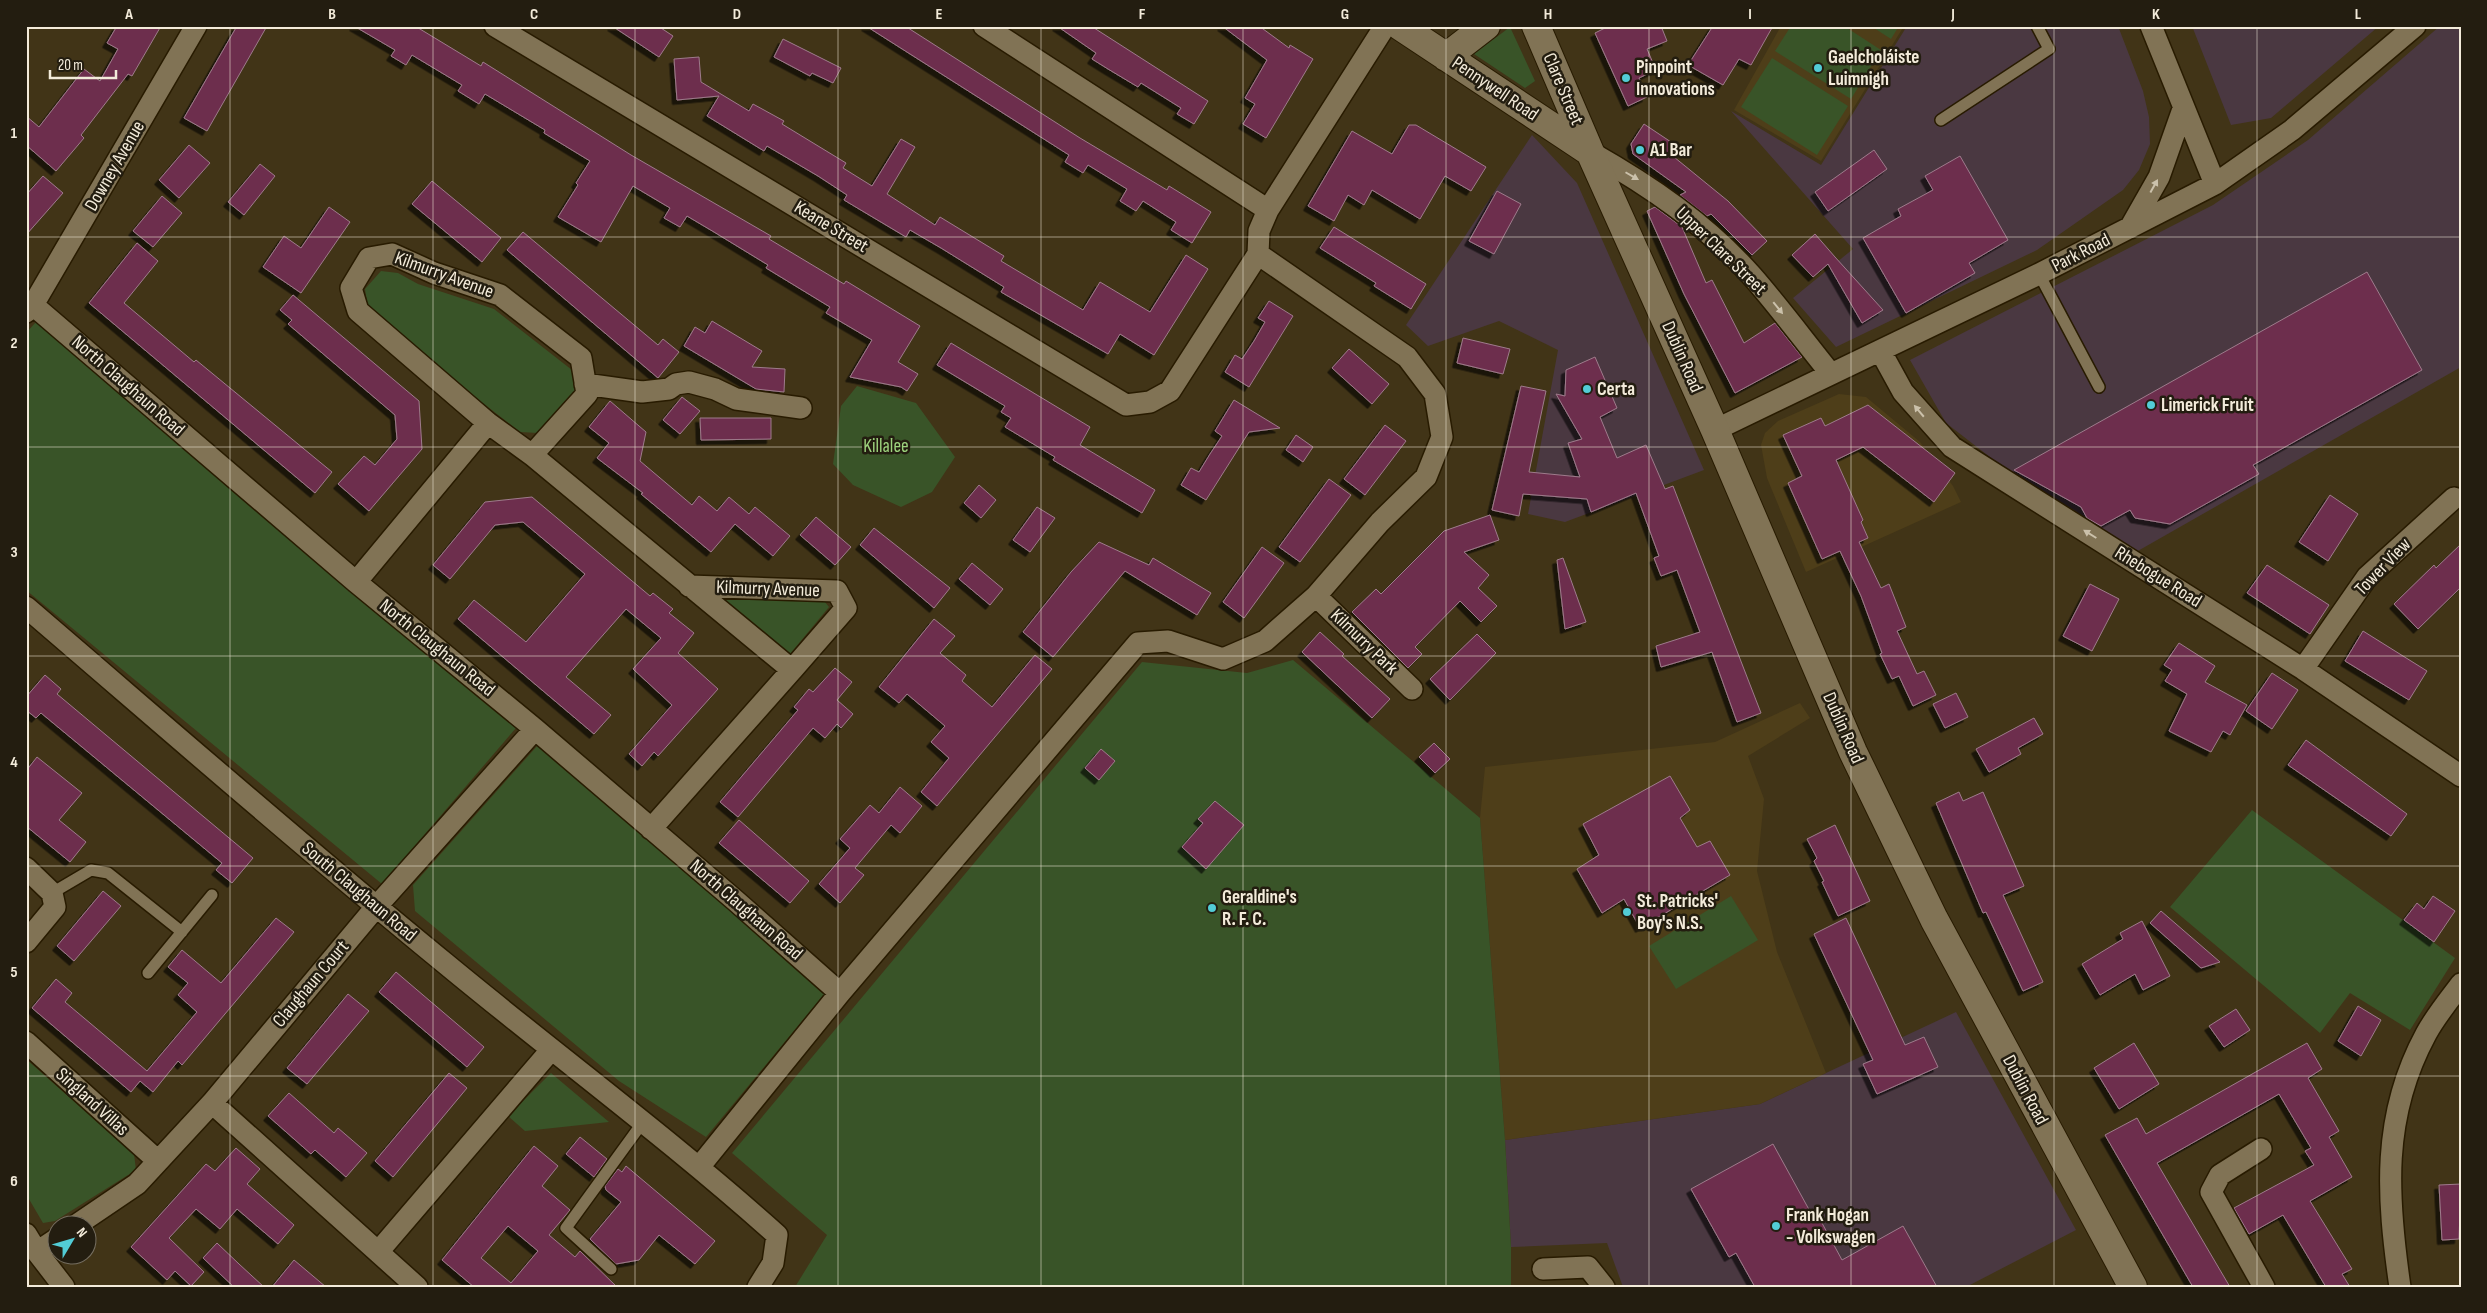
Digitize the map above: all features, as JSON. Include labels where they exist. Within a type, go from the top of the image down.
[{"type":"main road","name":"Pennywell Road","points":[[1400,26],[1590,152]]},
{"type":"main road","points":[[1446,56],[1486,26]]},
{"type":"main road","name":"Clare Street","points":[[1536,26],[1590,152]]},
{"type":"main road","name":"Dublin Road","points":[[1590,152],[1715,430],[1853,752],[1934,919],[2133,1287]]},
{"type":"street","name":"Downey Avenue","points":[[30,308],[88,214],[196,26]]},
{"type":"street","name":"Keane Street","points":[[495,26],[1126,405],[1150,402],[1170,391],[1258,254]]},
{"type":"street","points":[[984,26],[1268,210]]},
{"type":"street","points":[[700,1166],[840,993],[1138,643],[1168,640],[1223,659],[1265,641],[1316,596],[1380,522],[1426,477],[1442,437],[1435,394],[1407,357],[1258,254],[1259,231],[1268,210],[1385,26]]},
{"type":"street","points":[[2151,26],[2183,109],[2215,184]]},
{"type":"street","name":"Park Road","points":[[1715,430],[1881,352],[2215,184],[2292,130],[2414,26]]},
{"type":"street","points":[[2130,228],[2159,177],[2183,109]]},
{"type":"street","name":"Upper Clare Street","points":[[1590,152],[1645,184],[1699,225],[1751,276],[1831,374]]},
{"type":"street","name":"Kilmurry Avenue","points":[[532,455],[587,394],[581,358],[500,295],[434,273],[392,254],[370,258],[351,288],[358,312],[488,423],[532,455],[792,670]]},
{"type":"street","name":"North Claughaun Road","points":[[30,308],[356,582],[535,729],[840,993]]},
{"type":"street","name":"Rhebogue Road","points":[[1881,352],[1903,392],[1952,447],[2303,669],[2461,776]]},
{"type":"street","points":[[585,384],[642,392],[669,389],[676,384],[689,382],[715,389],[736,399],[801,408]]},
{"type":"street","points":[[356,582],[488,423]]},
{"type":"street","name":"Tower View","points":[[2303,669],[2367,577],[2454,498]]},
{"type":"street","name":"Kilmurry Avenue","points":[[651,829],[846,608],[837,592],[689,586]]},
{"type":"street","name":"Kilmurry Park","points":[[1316,596],[1412,689]]},
{"type":"street","name":"South Claughaun Road","points":[[26,607],[376,907],[551,1050],[700,1166],[778,1235],[773,1263],[758,1287]]},
{"type":"street","name":"Claughaun Court","points":[[90,1216],[137,1184],[212,1103],[376,907],[535,729]]},
{"type":"street","points":[[26,868],[52,893],[55,907],[26,942]]},
{"type":"street","points":[[2400,1287],[2392,1233],[2389,1179],[2392,1133],[2403,1087],[2426,1034],[2461,984]]},
{"type":"street","name":"Singland Villas","points":[[26,1042],[158,1161]]},
{"type":"street","points":[[378,1252],[551,1050]]},
{"type":"street","points":[[212,1103],[417,1287]]},
{"type":"street","points":[[2261,1149],[2220,1175],[2211,1192],[2264,1287]]},
{"type":"street","points":[[26,1234],[37,1252],[64,1287]]},
{"type":"street","points":[[37,1252],[48,1245]]},
{"type":"street","points":[[1543,1269],[1588,1267],[1604,1287]]},
{"type":"lane","points":[[1941,120],[2049,48],[2037,26]]},
{"type":"lane","points":[[2039,274],[2099,387]]},
{"type":"lane","points":[[52,893],[90,870],[108,873],[182,932]]},
{"type":"lane","points":[[148,974],[212,895]]},
{"type":"lane","points":[[611,1269],[566,1228],[643,1122]]},
{"type":"shaded area","name":"Gaelcholáiste Luimnigh","points":[[1781,26],[1904,26],[1821,161],[1734,110]]},
{"type":"shaded area","points":[[1907,26],[2118,26],[2143,91],[2149,117],[2150,144],[2139,170],[2123,190],[2037,250],[1836,347],[1793,298],[1853,249],[1731,111],[1821,165]]},
{"type":"shaded area","points":[[2192,26],[2379,26],[2271,118],[2231,125]]},
{"type":"shaded area","points":[[2440,26],[2461,26],[2461,367],[2136,552],[1995,461],[1946,423],[1910,360],[2213,205],[2308,140]]},
{"type":"shaded area","points":[[1532,135],[1577,183],[1704,470],[1565,522],[1528,514],[1558,350],[1499,321],[1428,346],[1406,325]]},
{"type":"shaded area","points":[[1839,394],[1866,397],[1920,442],[1953,486],[1961,502],[1806,572],[1767,478],[1761,445],[1765,433],[1778,421]]},
{"type":"shaded area","name":"St. Patricks' Boy's N.S.","points":[[1800,703],[1810,718],[1748,756],[1764,799],[1757,871],[1777,952],[1826,1073],[1760,1104],[1505,1140],[1480,818],[1485,767],[1715,742]]},
{"type":"shaded area","points":[[1956,1012],[2076,1230],[1966,1287],[1623,1287],[1607,1243],[1511,1247],[1505,1140],[1760,1104]]},
{"type":"green space","points":[[1791,26],[1844,26],[1881,50],[1851,99],[1775,51]]},
{"type":"green space","points":[[1871,26],[1899,26],[1891,39]]},
{"type":"green space","points":[[1510,27],[1535,81],[1525,88],[1474,54]]},
{"type":"green space","points":[[1772,58],[1848,106],[1817,155],[1741,107]]},
{"type":"green space","points":[[381,271],[398,273],[418,284],[494,309],[572,370],[575,392],[538,433],[520,432],[369,314],[365,289]]},
{"type":"green space","points":[[36,322],[516,728],[382,884],[26,590],[26,333]]},
{"type":"green space","name":"Killalee","points":[[857,386],[916,403],[955,457],[932,492],[901,507],[853,485],[833,464],[841,406]]},
{"type":"green space","points":[[719,597],[825,602],[829,607],[790,654]]},
{"type":"green space","name":"Geraldine's R. F. C.","points":[[1293,660],[1480,818],[1505,1140],[1511,1247],[1511,1287],[795,1287],[827,1235],[732,1153],[1142,662],[1247,673]]},
{"type":"green space","points":[[538,745],[827,991],[706,1137],[619,1081],[415,911],[413,885]]},
{"type":"green space","points":[[2252,810],[2455,958],[2410,1030],[2350,993],[2320,1033],[2170,907]]},
{"type":"green space","points":[[1731,896],[1758,940],[1676,989],[1649,946]]},
{"type":"green space","points":[[26,1059],[134,1154],[136,1170],[63,1216],[48,1216],[48,1222],[43,1223],[26,1194]]},
{"type":"green space","points":[[551,1073],[609,1122],[525,1131],[508,1116]]},
{"type":"building","points":[[117,26],[161,26],[132,76],[128,74],[81,135],[84,138],[56,171],[26,145],[26,116],[39,127],[84,69],[100,81],[118,49],[107,43]]},
{"type":"building","points":[[237,26],[267,26],[207,131],[184,118]]},
{"type":"building","points":[[354,26],[415,26],[481,66],[483,62],[631,155],[771,236],[769,239],[844,284],[846,281],[920,326],[898,362],[918,374],[907,391],[901,387],[850,377],[872,340],[826,313],[830,307],[766,268],[768,265],[687,216],[680,227],[664,218],[670,208],[633,186],[601,242],[558,217],[590,161],[544,133],[545,130],[485,94],[479,104],[458,91],[462,85],[412,55],[406,65],[391,56],[395,50]]},
{"type":"building","points":[[612,26],[658,26],[673,36],[659,57]]},
{"type":"building","points":[[866,26],[905,26],[1080,138],[1167,190],[1169,186],[1211,212],[1192,243],[1171,230],[1176,222],[1143,201],[1136,211],[1120,201],[1127,189],[1088,165],[1083,173],[1065,162],[1069,155]]},
{"type":"building","points":[[1057,26],[1091,26],[1208,101],[1194,124],[1177,114],[1181,108],[1141,83],[1138,87],[1092,59],[1096,53]]},
{"type":"building","points":[[1222,26],[1259,26],[1289,48],[1290,45],[1313,59],[1266,138],[1243,124],[1255,104],[1245,98],[1267,60]]},
{"type":"building","points":[[1609,26],[1661,26],[1667,41],[1647,49],[1656,70],[1639,78],[1647,97],[1628,106],[1595,33]]},
{"type":"building","points":[[1713,26],[1773,26],[1751,65],[1739,59],[1723,85],[1688,65]]},
{"type":"building","points":[[783,39],[841,68],[833,83],[812,73],[810,76],[774,57]]},
{"type":"building","points":[[699,57],[701,82],[749,111],[753,104],[784,121],[782,124],[846,163],[843,168],[872,186],[901,139],[915,147],[887,194],[935,225],[940,217],[1004,256],[1001,261],[1083,310],[1100,282],[1150,312],[1186,255],[1208,269],[1154,355],[1120,334],[1108,354],[1001,292],[1004,287],[941,248],[910,230],[906,237],[844,200],[847,195],[818,176],[767,146],[764,151],[707,116],[719,96],[677,100],[674,59]]},
{"type":"building","points":[[1644,124],[1680,148],[1674,157],[1728,201],[1767,241],[1752,255],[1711,214],[1707,216],[1680,195],[1686,192],[1633,154],[1631,144]]},
{"type":"building","points":[[1409,125],[1416,125],[1486,167],[1471,191],[1445,176],[1420,219],[1372,190],[1364,205],[1348,195],[1334,221],[1308,206],[1352,131],[1392,154]]},
{"type":"building","points":[[189,145],[210,163],[179,198],[159,180]]},
{"type":"building","points":[[1874,150],[1887,169],[1828,211],[1815,192]]},
{"type":"building","points":[[1960,156],[2008,240],[1969,263],[1975,273],[1906,313],[1863,238],[1901,216],[1898,209],[1933,190],[1925,176]]},
{"type":"building","points":[[260,164],[275,176],[244,215],[228,202]]},
{"type":"building","points":[[43,176],[63,193],[26,235],[26,195]]},
{"type":"building","points":[[432,181],[501,238],[482,262],[412,204]]},
{"type":"building","points":[[1497,191],[1521,204],[1494,254],[1469,241]]},
{"type":"building","points":[[162,196],[182,213],[153,247],[133,231]]},
{"type":"building","points":[[329,207],[350,222],[301,293],[263,267],[284,236],[301,248]]},
{"type":"building","points":[[1655,207],[1682,227],[1706,283],[1712,280],[1744,343],[1775,323],[1802,357],[1735,393],[1684,294],[1647,211]]},
{"type":"building","points":[[1334,227],[1426,284],[1411,309],[1374,286],[1376,283],[1320,248]]},
{"type":"building","points":[[523,232],[658,345],[663,339],[679,352],[658,378],[507,250]]},
{"type":"building","points":[[1815,234],[1883,310],[1862,323],[1828,264],[1813,277],[1792,255]]},
{"type":"building","points":[[137,243],[158,261],[124,303],[194,362],[196,360],[332,472],[315,493],[89,303]]},
{"type":"building","points":[[2367,272],[2422,370],[2253,465],[2259,474],[2170,524],[2135,518],[2130,510],[2101,526],[2087,518],[2081,507],[2014,470]]},
{"type":"building","points":[[293,295],[419,401],[422,449],[369,511],[338,484],[364,456],[375,465],[397,439],[395,415],[288,324],[292,320],[280,310]]},
{"type":"building","points":[[1269,301],[1293,316],[1249,387],[1225,372],[1235,355],[1242,359],[1254,341],[1265,322],[1258,318]]},
{"type":"building","points":[[712,321],[762,351],[752,367],[785,369],[784,392],[756,389],[684,346],[695,327],[705,333]]},
{"type":"building","points":[[1463,338],[1510,349],[1503,374],[1457,363]]},
{"type":"building","points":[[951,343],[1090,427],[1080,445],[1155,490],[1142,513],[1053,460],[1055,457],[1005,427],[1011,418],[1001,412],[1005,406],[937,365]]},
{"type":"building","points":[[1349,349],[1389,384],[1372,404],[1332,368]]},
{"type":"building","points":[[1595,357],[1617,408],[1600,417],[1617,458],[1646,445],[1665,489],[1673,486],[1761,713],[1737,722],[1712,652],[1661,667],[1656,646],[1700,632],[1677,570],[1661,576],[1654,558],[1659,556],[1636,493],[1591,512],[1587,499],[1523,494],[1519,516],[1492,510],[1521,386],[1546,391],[1529,472],[1580,477],[1568,443],[1582,439],[1556,394],[1565,396],[1566,370]]},
{"type":"building","points":[[682,397],[700,411],[680,434],[663,420]]},
{"type":"building","points":[[1234,400],[1280,428],[1249,432],[1206,500],[1181,485],[1191,468],[1199,472],[1222,436],[1215,431]]},
{"type":"building","points":[[610,401],[646,432],[640,461],[692,505],[699,496],[717,511],[729,497],[749,514],[755,507],[790,536],[773,556],[735,524],[711,552],[641,494],[643,493],[597,458],[609,443],[589,427]]},
{"type":"building","points":[[1868,405],[1955,473],[1934,502],[1863,447],[1836,460],[1863,520],[1861,522],[1868,538],[1859,542],[1881,588],[1889,584],[1906,627],[1897,631],[1917,674],[1924,671],[1936,695],[1913,706],[1899,676],[1892,679],[1880,654],[1882,653],[1861,596],[1840,551],[1822,559],[1788,483],[1802,476],[1783,435],[1821,418],[1825,426]]},
{"type":"building","points":[[700,418],[771,418],[771,439],[701,440]]},
{"type":"building","points":[[1385,425],[1406,441],[1365,495],[1344,479]]},
{"type":"building","points":[[1296,435],[1313,447],[1303,462],[1286,450]]},
{"type":"building","points":[[1329,479],[1351,495],[1300,562],[1279,547]]},
{"type":"building","points":[[979,485],[996,500],[981,518],[964,503]]},
{"type":"building","points":[[2330,495],[2358,514],[2328,561],[2299,542]]},
{"type":"building","points":[[532,497],[650,596],[653,593],[673,609],[669,613],[694,633],[678,653],[718,689],[658,756],[654,752],[642,766],[629,754],[672,705],[633,669],[661,638],[626,609],[566,677],[611,715],[594,734],[458,619],[474,600],[526,642],[585,574],[523,522],[495,525],[450,579],[433,565],[485,502]]},
{"type":"building","points":[[1037,507],[1055,518],[1030,552],[1013,540]]},
{"type":"building","points":[[1490,515],[1499,540],[1464,552],[1489,575],[1478,588],[1497,606],[1481,622],[1460,601],[1415,647],[1422,654],[1408,668],[1352,612],[1376,589],[1381,594],[1444,531]]},
{"type":"building","points":[[816,517],[851,547],[835,565],[800,535]]},
{"type":"building","points":[[874,528],[950,588],[934,608],[860,545]]},
{"type":"building","points":[[1099,542],[1149,565],[1153,558],[1211,593],[1197,615],[1125,571],[1053,657],[1023,632],[1071,572]]},
{"type":"building","points":[[2461,544],[2461,587],[2418,629],[2394,604],[2434,565],[2436,568]]},
{"type":"building","points":[[1262,547],[1284,563],[1244,618],[1223,602]]},
{"type":"building","points":[[1563,558],[1586,622],[1565,629],[1557,560]]},
{"type":"building","points":[[972,563],[1003,589],[990,605],[959,579]]},
{"type":"building","points":[[2267,565],[2329,605],[2310,634],[2247,593]]},
{"type":"building","points":[[2090,584],[2119,599],[2092,651],[2063,636]]},
{"type":"building","points":[[934,619],[955,636],[940,653],[966,675],[962,681],[992,707],[1035,655],[1052,669],[937,806],[921,792],[949,758],[931,742],[945,726],[907,694],[899,703],[879,687]]},
{"type":"building","points":[[2363,631],[2427,671],[2409,700],[2345,661]]},
{"type":"building","points":[[1320,632],[1344,654],[1342,656],[1390,699],[1372,718],[1302,652]]},
{"type":"building","points":[[1477,634],[1496,653],[1450,700],[1430,679]]},
{"type":"building","points":[[2179,643],[2215,666],[2205,682],[2247,705],[2230,735],[2223,731],[2211,752],[2169,731],[2187,694],[2165,681],[2172,670],[2164,665]]},
{"type":"building","points":[[835,668],[852,682],[837,700],[853,714],[841,728],[837,724],[825,738],[813,728],[738,817],[720,802],[798,710],[794,707],[809,689],[813,692]]},
{"type":"building","points":[[2272,673],[2298,690],[2272,729],[2246,711]]},
{"type":"building","points":[[45,675],[61,689],[57,694],[253,858],[232,883],[216,870],[222,863],[41,713],[36,718],[26,710],[26,697]]},
{"type":"building","points":[[1956,693],[1968,717],[1945,728],[1933,704]]},
{"type":"building","points":[[2034,718],[2043,734],[2018,748],[2021,754],[1989,772],[1976,749]]},
{"type":"building","points":[[2306,740],[2407,814],[2391,836],[2288,765]]},
{"type":"building","points":[[1434,743],[1450,759],[1435,773],[1419,757]]},
{"type":"building","points":[[1101,749],[1115,761],[1099,780],[1085,768]]},
{"type":"building","points":[[37,757],[82,793],[59,820],[86,842],[70,862],[26,826],[26,771]]},
{"type":"building","points":[[1670,776],[1690,810],[1680,818],[1697,847],[1710,841],[1730,875],[1640,928],[1624,899],[1602,913],[1577,869],[1599,855],[1583,824]]},
{"type":"building","points":[[900,787],[922,806],[900,833],[891,825],[855,868],[864,875],[840,903],[819,884],[850,848],[840,839],[870,805],[879,813]]},
{"type":"building","points":[[1959,792],[1963,801],[1983,792],[2024,886],[2003,895],[2043,982],[2023,991],[1986,912],[1983,913],[1936,803]]},
{"type":"building","points":[[1215,801],[1244,825],[1206,869],[1182,847],[1203,823],[1198,819]]},
{"type":"building","points":[[739,820],[809,881],[790,903],[719,843]]},
{"type":"building","points":[[1835,825],[1870,901],[1838,916],[1814,861],[1817,858],[1807,839]]},
{"type":"building","points":[[103,891],[121,906],[74,961],[57,946]]},
{"type":"building","points":[[2433,896],[2455,911],[2434,942],[2404,920],[2417,903],[2424,909]]},
{"type":"building","points":[[2161,911],[2220,962],[2201,968],[2150,923]]},
{"type":"building","points":[[276,918],[294,932],[182,1065],[178,1061],[153,1092],[140,1081],[131,1092],[32,1008],[56,979],[72,993],[65,1002],[147,1071],[197,1012],[178,995],[188,983],[168,967],[182,950],[221,983]]},
{"type":"building","points":[[1846,918],[1905,1045],[1924,1037],[1938,1067],[1877,1094],[1863,1064],[1873,1060],[1814,934]]},
{"type":"building","points":[[2142,921],[2170,976],[2143,990],[2135,974],[2100,995],[2082,964],[2123,939],[2120,933]]},
{"type":"building","points":[[396,972],[484,1047],[467,1067],[379,992]]},
{"type":"building","points":[[348,994],[369,1011],[307,1084],[287,1068]]},
{"type":"building","points":[[2358,1006],[2381,1020],[2361,1056],[2338,1041]]},
{"type":"building","points":[[2236,1009],[2250,1030],[2224,1047],[2209,1026]]},
{"type":"building","points":[[2134,1043],[2159,1084],[2119,1109],[2094,1068]]},
{"type":"building","points":[[2307,1043],[2322,1069],[2308,1078],[2339,1131],[2329,1137],[2352,1177],[2310,1201],[2352,1269],[2342,1274],[2350,1287],[2326,1287],[2283,1215],[2249,1234],[2234,1208],[2314,1165],[2305,1151],[2311,1148],[2279,1094],[2157,1163],[2230,1287],[2193,1287],[2105,1135],[2137,1118],[2146,1134]]},
{"type":"building","points":[[449,1073],[467,1088],[393,1177],[375,1161]]},
{"type":"building","points":[[289,1093],[334,1133],[338,1128],[367,1153],[346,1177],[315,1150],[311,1154],[268,1116]]},
{"type":"building","points":[[580,1137],[607,1159],[594,1177],[566,1154]]},
{"type":"building","points":[[1773,1144],[1812,1215],[1816,1212],[1842,1260],[1903,1226],[1937,1287],[1755,1287],[1736,1253],[1729,1257],[1691,1189]]},
{"type":"building","points":[[534,1146],[558,1166],[542,1186],[570,1210],[549,1235],[575,1257],[580,1251],[617,1287],[474,1287],[442,1260]],"holes":[[[508,1226],[538,1251],[511,1283],[481,1258]]]},
{"type":"building","points":[[236,1148],[260,1169],[247,1184],[294,1225],[278,1244],[237,1209],[220,1229],[196,1209],[169,1238],[204,1272],[191,1286],[175,1271],[167,1280],[131,1247],[206,1164],[215,1171]]},
{"type":"building","points":[[626,1166],[715,1241],[695,1264],[659,1235],[639,1260],[616,1264],[590,1239],[621,1202],[606,1190],[605,1186],[618,1169],[622,1172]]},
{"type":"building","points":[[2461,1184],[2459,1239],[2442,1240],[2439,1185]]},
{"type":"building","points":[[217,1243],[264,1287],[234,1287],[203,1258]]},
{"type":"building","points":[[294,1260],[326,1287],[272,1287]]},
{"type":"place","name":"Gaelcholáiste Luimnigh","points":[[1818,68]]},
{"type":"place","name":"Pinpoint Innovations","points":[[1626,78]]},
{"type":"place","name":"A1 Bar","points":[[1640,150]]},
{"type":"place","name":"Certa","points":[[1587,389]]},
{"type":"place","name":"Limerick Fruit","points":[[2151,405]]},
{"type":"place","name":"Geraldine's R. F. C.","points":[[1212,908]]},
{"type":"place","name":"St. Patricks' Boy's N.S.","points":[[1627,912]]},
{"type":"place","name":"Frank Hogan - Volkswagen","points":[[1776,1226]]}]
